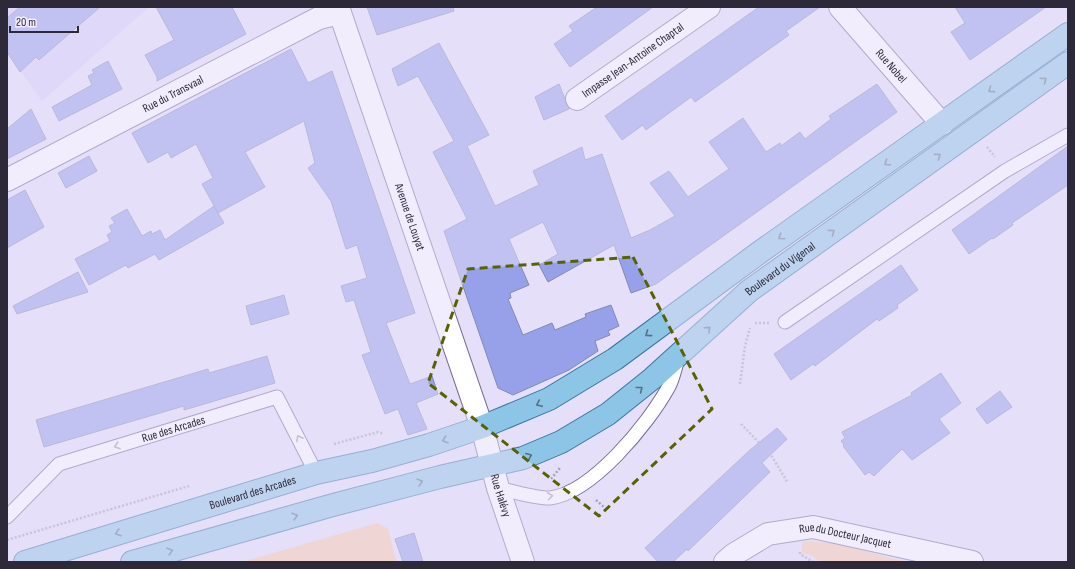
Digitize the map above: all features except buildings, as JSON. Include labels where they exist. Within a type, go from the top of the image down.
[{"type":"main road","points":[[482,427],[549,399],[615,358],[760,252],[1068,34]]},
{"type":"main road","name":"Boulevard du Vigenal","points":[[491,465],[523,458],[561,442],[608,414],[653,378],[749,291],[1068,63]]},
{"type":"main road","name":"Boulevard des Arcades","points":[[25,562],[316,473],[372,461],[429,445],[482,427]]},
{"type":"main road","points":[[132,562],[333,505],[491,465]]},
{"type":"street","name":"Impasse Jean-Antoine Chaptal","points":[[577,99],[709,7]]},
{"type":"street","name":"Rue Nobel","points":[[840,7],[942,124]]},
{"type":"street","name":"Rue du Transvaal","points":[[7,180],[319,18],[339,10]]},
{"type":"street","name":"Avenue de Louyat","points":[[339,10],[482,427]]},
{"type":"street","name":"Rue Halévy","points":[[482,427],[491,465],[523,562]]},
{"type":"street","name":"Rue du Docteur Jacquet","points":[[725,562],[733,555],[768,534],[813,527],[972,562]]},
{"type":"lane","points":[[785,322],[1005,171],[1068,135]]},
{"type":"lane","points":[[498,488],[549,498],[581,486],[615,457],[655,408],[669,387],[679,355]]},
{"type":"lane","name":"Rue des Arcades","points":[[7,517],[59,464],[277,397],[316,473]]},
{"type":"path","points":[[740,384],[745,346],[750,328]]},
{"type":"path","points":[[741,424],[772,455],[788,483]]},
{"type":"path","points":[[596,500],[605,508]]},
{"type":"highlighted area","points":[[633,257],[712,409],[599,516],[428,383],[468,269]]},
{"type":"shaded area","points":[[7,7],[149,7],[42,101],[7,52]]},
{"type":"shaded area","points":[[378,523],[388,529],[397,562],[242,562]]},
{"type":"shaded area","points":[[803,541],[833,543],[906,562],[820,562],[813,556],[802,553]]}]
